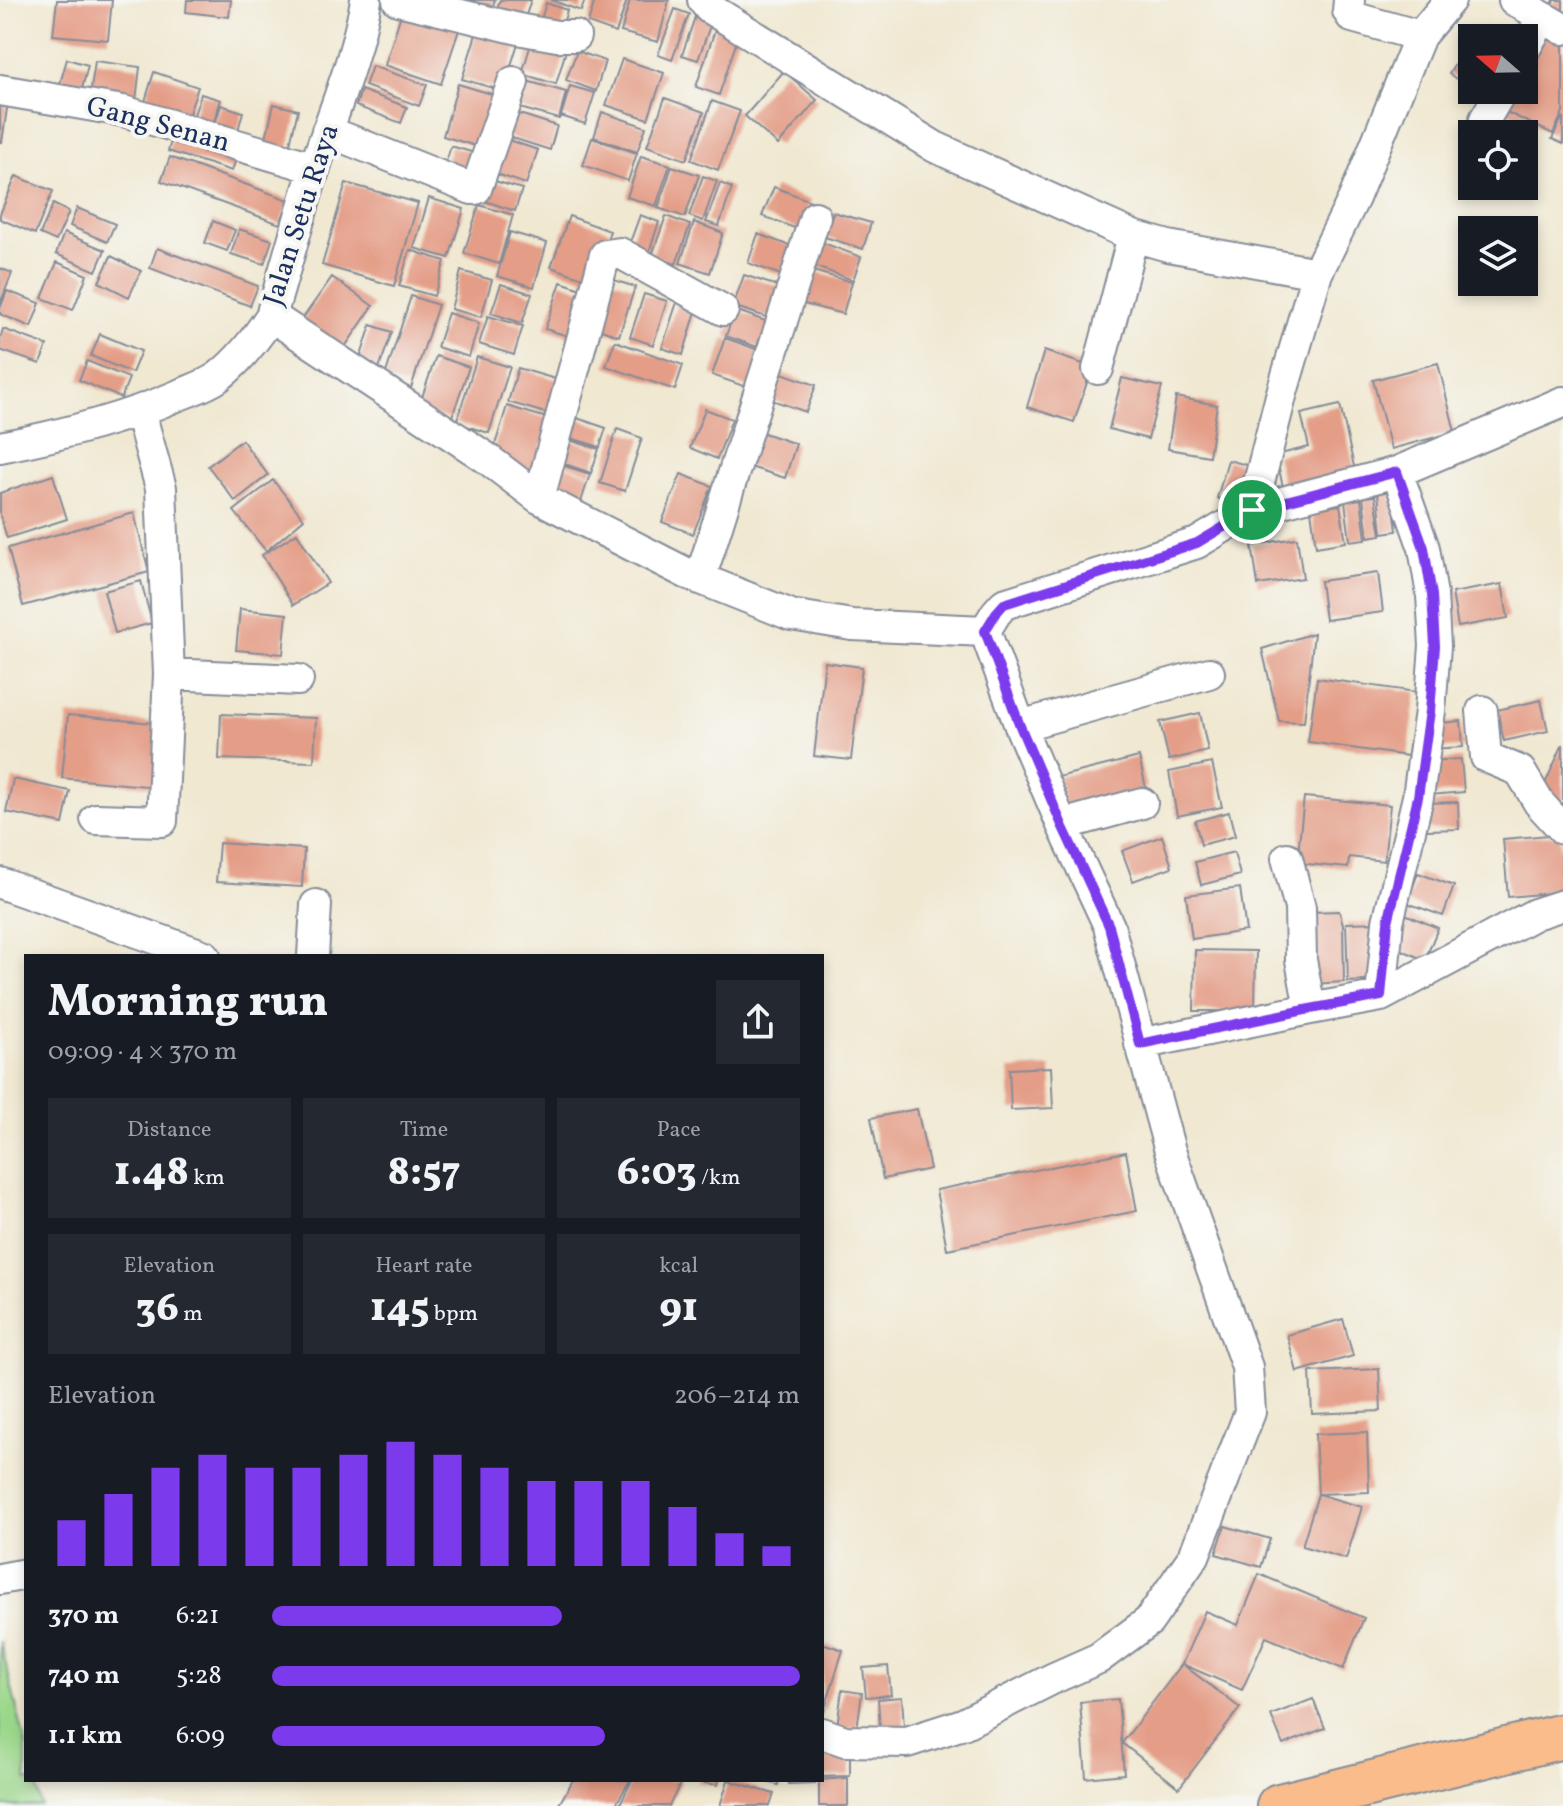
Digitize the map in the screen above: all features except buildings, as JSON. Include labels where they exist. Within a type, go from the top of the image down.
[{"type":"highway","points":[[1279,1806],[1563,1736]]},
{"type":"street","name":"Jalan Setu Raya","points":[[0,447],[140,412],[216,379],[239,359],[259,335],[271,316],[315,168],[349,72],[366,0]]},
{"type":"street","points":[[398,0],[523,30],[575,36]]},
{"type":"street","points":[[703,0],[709,8],[935,147],[1133,236],[1168,246],[1317,273]]},
{"type":"street","points":[[1349,0],[1348,11],[1352,17],[1420,36]]},
{"type":"street","points":[[1252,510],[1317,273],[1354,198],[1420,36],[1450,0]]},
{"type":"street","points":[[1514,0],[1553,23],[1538,37]]},
{"type":"street","points":[[327,131],[476,189],[513,82]]},
{"type":"street","name":"Gang Senan","points":[[0,90],[123,111],[315,168]]},
{"type":"street","points":[[1485,119],[1494,104]]},
{"type":"street","points":[[700,579],[815,217]]},
{"type":"street","points":[[1098,369],[1133,236]]},
{"type":"street","points":[[539,498],[605,255],[620,253],[723,310]]},
{"type":"street","points":[[271,316],[466,444],[539,498],[700,579],[791,615],[852,625],[985,631]]},
{"type":"street","points":[[985,631],[1004,604],[1197,543],[1252,510],[1397,472],[1563,402]]},
{"type":"street","points":[[96,819],[162,821],[169,674],[161,488],[140,412]]},
{"type":"street","points":[[1381,996],[1388,922],[1418,797],[1435,646],[1432,595],[1424,548],[1397,472]]},
{"type":"street","points":[[824,1734],[845,1741],[907,1742],[963,1724],[1099,1658],[1149,1621],[1194,1556],[1250,1412],[1247,1367],[1170,1151],[1109,926],[1020,726],[985,631]]},
{"type":"street","points":[[1020,726],[1209,673]]},
{"type":"street","points":[[169,674],[298,680]]},
{"type":"street","points":[[1482,711],[1486,757],[1520,771],[1539,803],[1563,829]]},
{"type":"street","points":[[1062,825],[1142,803]]},
{"type":"street","points":[[1287,858],[1300,908],[1301,960],[1310,1009]]},
{"type":"street","points":[[0,883],[199,954]]},
{"type":"street","points":[[313,954],[316,905]]},
{"type":"street","points":[[1140,1044],[1381,996],[1535,914],[1563,905]]},
{"type":"street","points":[[0,1579],[24,1574]]},
{"type":"green space","points":[[0,1641],[24,1737],[24,1782],[35,1782],[41,1806],[0,1806]]},
{"type":"route","points":[[1397,472],[1424,548],[1432,595],[1435,646],[1430,711],[1418,797],[1388,922],[1381,996],[1140,1044],[1109,926],[1020,726],[985,631],[1004,604],[1197,543],[1252,510],[1397,472]]}]
